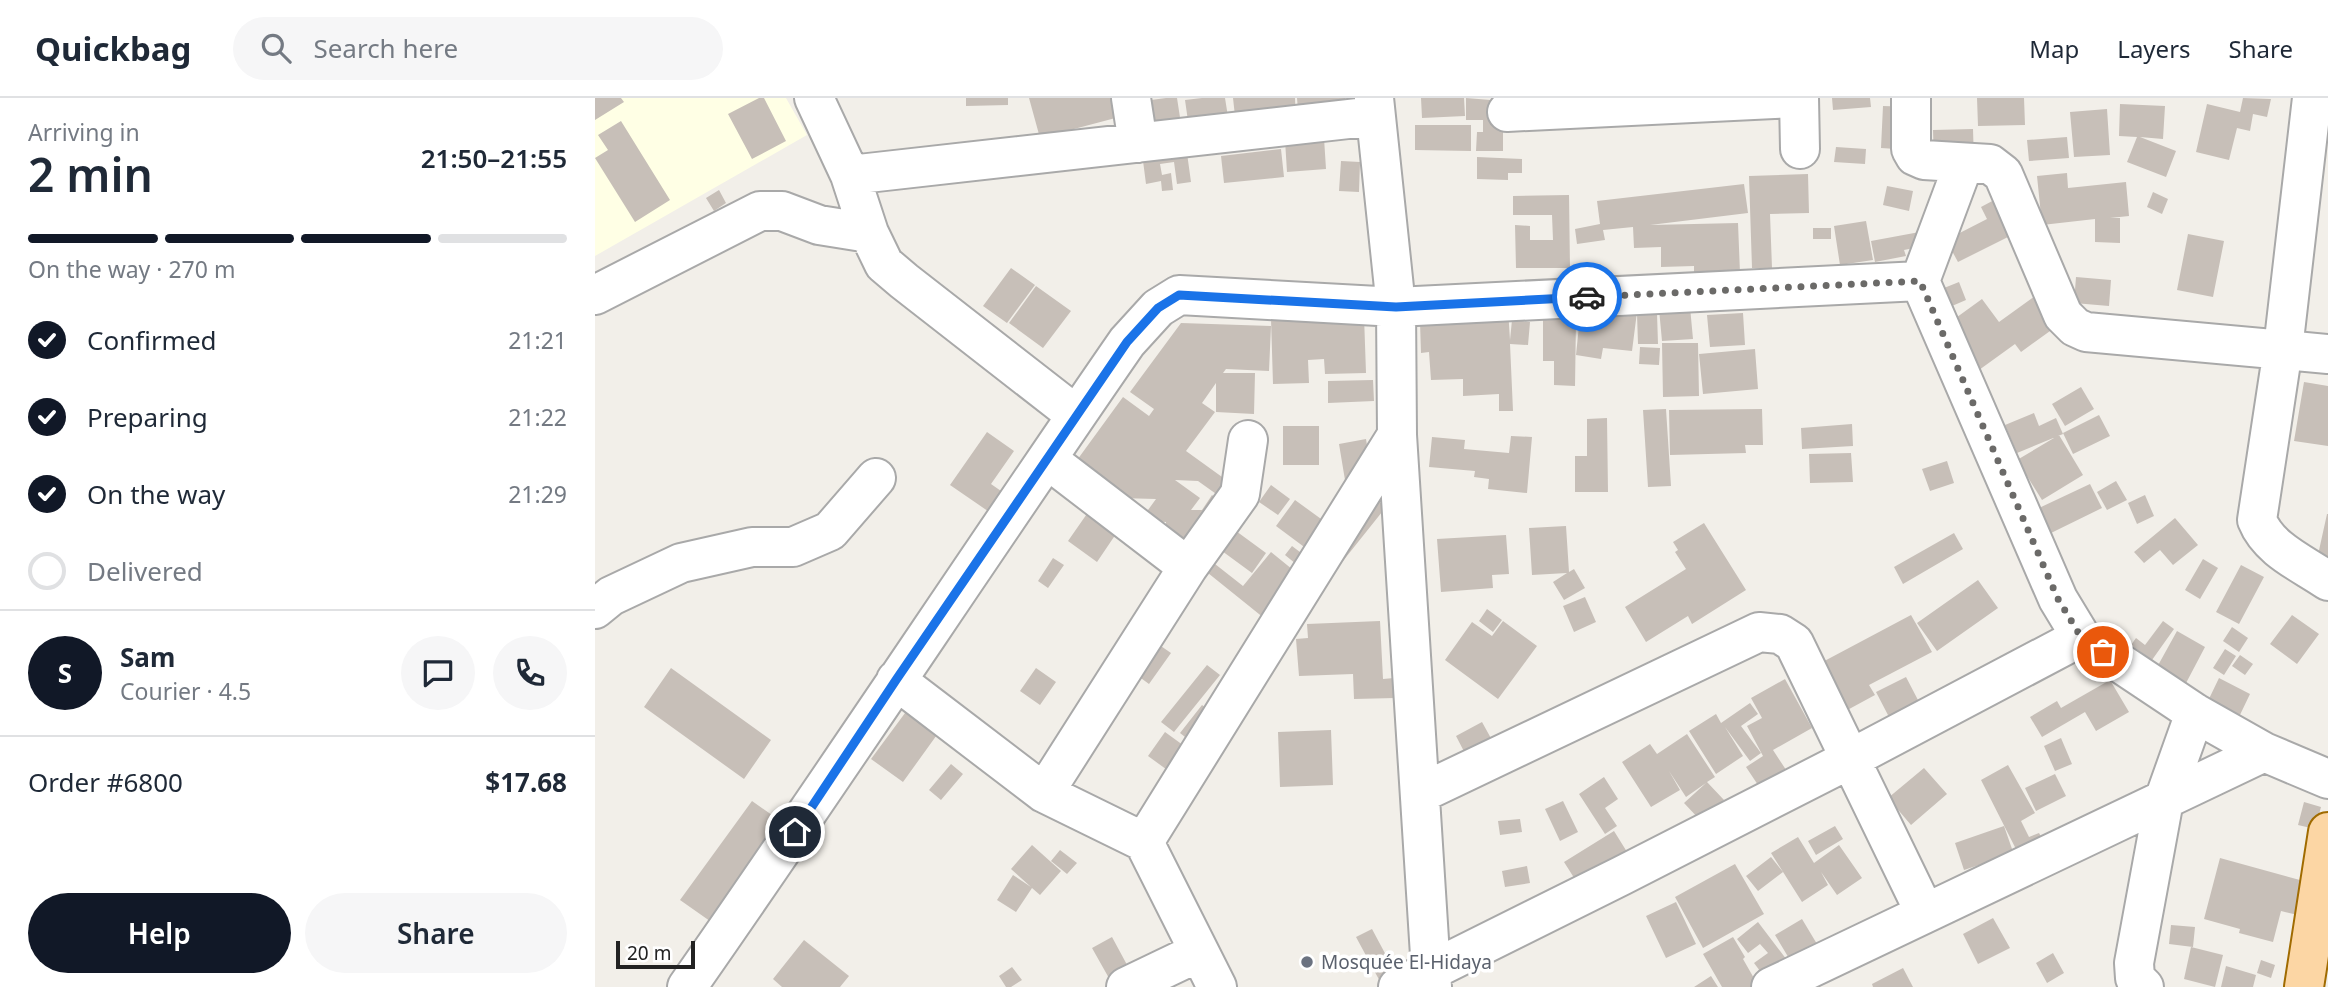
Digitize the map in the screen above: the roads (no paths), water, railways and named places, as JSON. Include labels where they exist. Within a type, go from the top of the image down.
[{"type":"main road","points":[[2304,987],[2328,832]]},
{"type":"street","points":[[814,98],[851,175],[869,233],[884,264],[1076,415]]},
{"type":"street","points":[[1131,98],[1138,143]]},
{"type":"street","points":[[1507,112],[1797,98],[1800,149]]},
{"type":"street","points":[[1911,98],[1911,149],[1915,156],[1924,160],[1990,164],[2003,174],[2063,315],[2075,327],[2086,332],[2328,355]]},
{"type":"street","points":[[2312,98],[2283,349],[2257,520],[2270,543],[2328,581]]},
{"type":"street","points":[[851,175],[1138,143],[1375,107],[1396,307],[1397,435],[1421,793],[1420,981],[2081,637]]},
{"type":"street","points":[[1964,163],[1920,281],[2058,599],[2081,637],[2195,713],[2264,751],[2328,779]]},
{"type":"street","points":[[595,295],[760,211],[782,211],[819,225],[869,233]]},
{"type":"street","points":[[687,987],[811,810],[896,680],[1127,342],[1158,308],[1179,295],[1396,307],[1920,281]]},
{"type":"street","points":[[1144,842],[1397,435]]},
{"type":"street","points":[[1044,793],[1188,567],[1240,494],[1248,440]]},
{"type":"street","points":[[1047,458],[1188,567]]},
{"type":"street","points":[[595,609],[611,596],[681,563],[752,547],[793,547],[829,531],[876,478]]},
{"type":"street","points":[[1421,793],[1759,632],[1780,634],[1794,643],[1925,913]]},
{"type":"street","points":[[896,680],[1044,793],[1144,842],[1217,987]]},
{"type":"street","points":[[2144,987],[2136,978],[2134,963],[2164,800],[2195,713]]},
{"type":"street","points":[[1772,987],[2264,751]]},
{"type":"street","points":[[1126,987],[1199,952]]},
{"type":"place","name":"Mosquée El-Hidaya","points":[[1307,962]]}]
